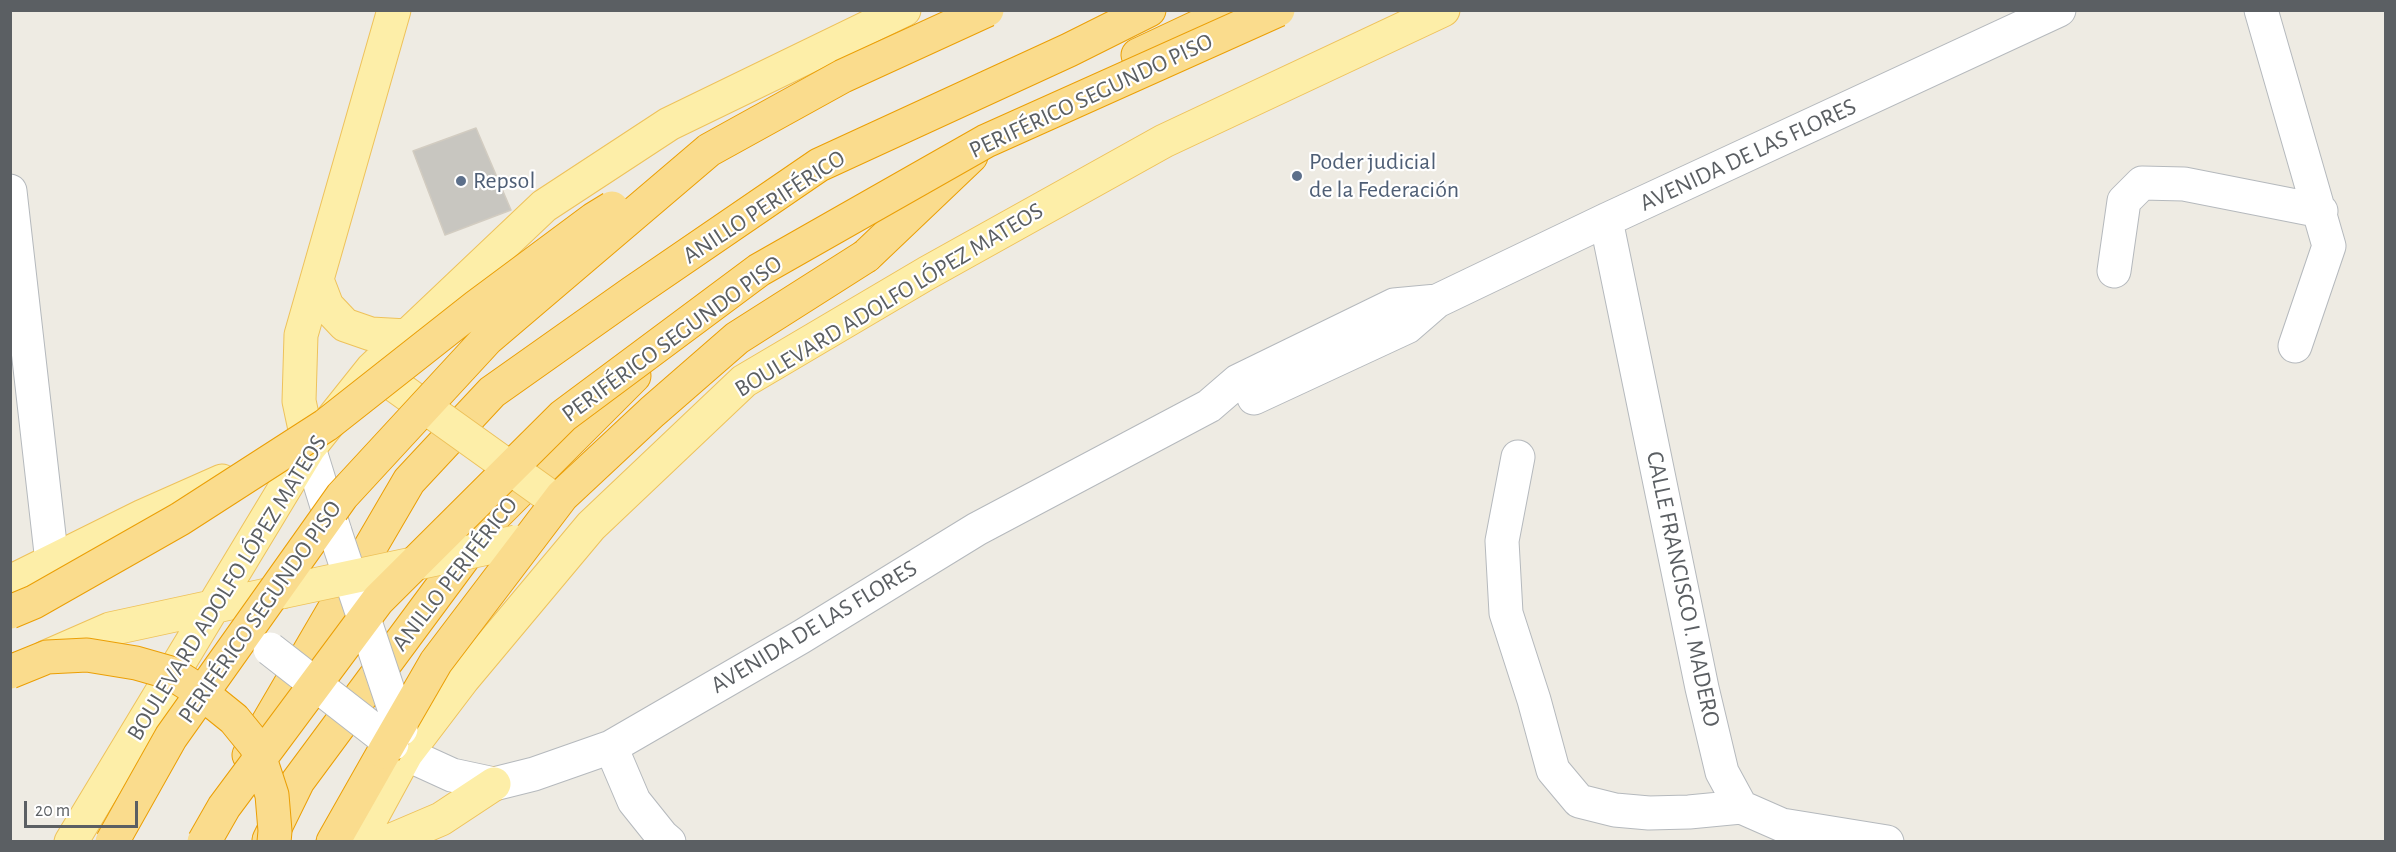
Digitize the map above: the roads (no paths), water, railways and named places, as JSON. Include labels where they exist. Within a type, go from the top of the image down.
[{"type":"highway","name":"PERIFÉRICO SEGUNDO PISO","points":[[112,842],[171,737],[342,496],[487,339],[709,150],[843,76],[987,10]]},
{"type":"highway","name":"ANILLO PERIFÉRICO","points":[[205,842],[244,763],[409,481],[492,392],[819,165],[1069,50],[1149,10]]},
{"type":"highway","name":"ANILLO PERIFÉRICO","points":[[268,842],[298,781],[495,515],[684,326],[839,212],[1090,78],[1234,10]]},
{"type":"highway","name":"PERIFÉRICO SEGUNDO PISO","points":[[205,842],[225,807],[378,600],[563,416],[759,270],[987,141],[1278,10]]},
{"type":"highway","points":[[333,842],[436,662],[562,496],[652,412],[737,338],[866,256],[987,141]]},
{"type":"highway","points":[[10,612],[34,602],[180,519],[326,425],[477,306],[594,219],[709,150]]},
{"type":"highway","points":[[10,673],[47,657],[87,655],[136,663],[171,673],[198,690],[234,719],[256,746],[272,795],[274,842]]},
{"type":"main road","points":[[10,582],[178,500],[226,479],[309,448],[299,401],[301,335],[394,10]]},
{"type":"main road","name":"BOULEVARD ADOLFO LÓPEZ MATEOS","points":[[70,842],[309,448],[372,369],[544,206],[669,124],[904,10]]},
{"type":"main road","name":"BOULEVARD ADOLFO LÓPEZ MATEOS","points":[[358,842],[400,742],[463,679],[591,526],[744,381],[927,273],[1164,141],[1443,10]]},
{"type":"main road","points":[[317,280],[327,306],[345,325],[371,334],[407,336]]},
{"type":"main road","points":[[372,369],[591,526]]},
{"type":"main road","points":[[10,673],[110,629],[591,526]]},
{"type":"main road","points":[[387,842],[441,819],[494,784]]},
{"type":"street","name":"AVENIDA DE LAS FLORES","points":[[214,606],[400,742],[452,775],[494,784],[534,774],[611,747],[801,637],[977,529],[1209,406],[1238,381],[1394,305],[1437,301],[1606,219],[2059,10]]},
{"type":"street","points":[[2261,10],[2321,211],[2329,246],[2295,346]]},
{"type":"street","points":[[2114,271],[2124,201],[2142,183],[2184,184],[2321,211]]},
{"type":"street","points":[[10,191],[52,562]]},
{"type":"street","name":"CALLE FRANCISCO I. MADERO","points":[[1606,219],[1702,688],[1722,772],[1741,807]]},
{"type":"street","points":[[309,448],[351,577],[400,742]]},
{"type":"street","points":[[1518,457],[1502,542],[1506,613],[1534,700],[1553,770],[1579,801],[1615,810],[1649,813],[1741,807],[1782,825],[1887,842]]},
{"type":"street","points":[[611,747],[634,801],[669,842]]},
{"type":"place","name":"Poder judicial de la Federación","points":[[1297,176]]},
{"type":"place","name":"Repsol","points":[[461,181]]}]
